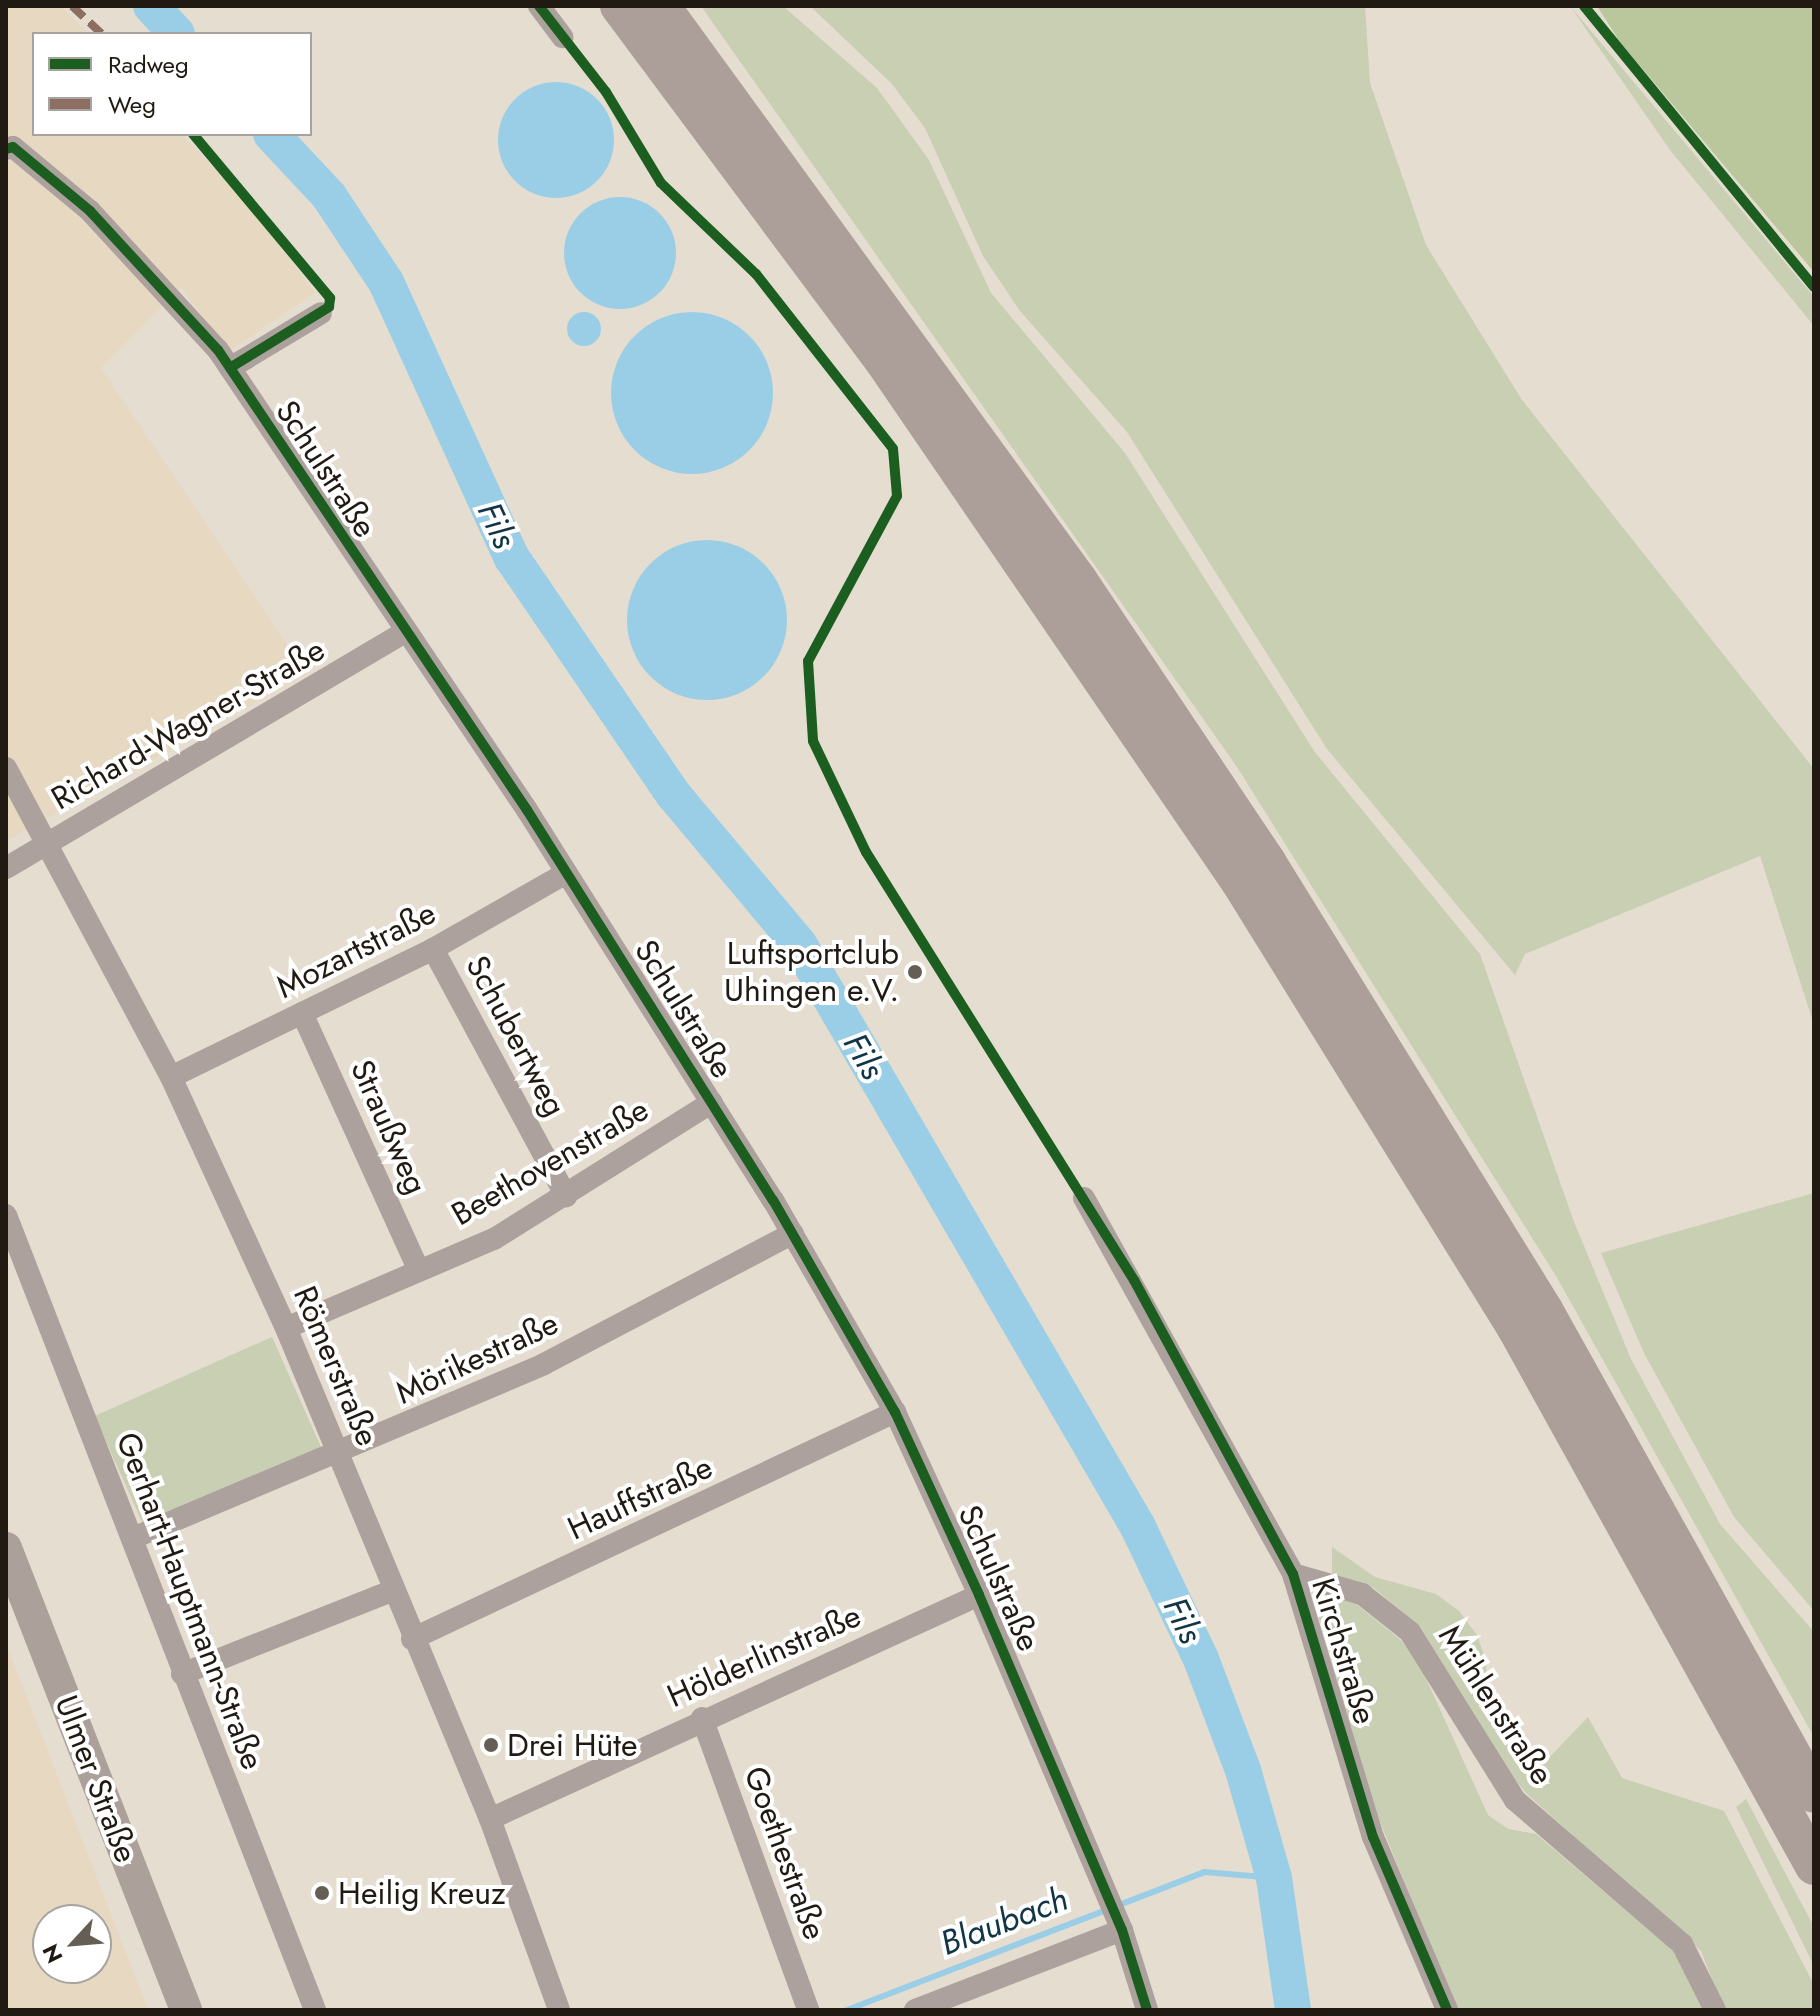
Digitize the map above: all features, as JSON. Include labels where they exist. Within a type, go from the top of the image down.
[{"type":"highway","points":[[619,6],[883,360],[1264,919],[1524,1341],[1814,1866]]},
{"type":"highway","points":[[661,6],[1079,581],[1267,862],[1544,1310],[1814,1794]]},
{"type":"main road","name":"Ulmer Straße","points":[[6,1548],[186,2010]]},
{"type":"street","points":[[539,6],[562,37]]},
{"type":"street","name":"Schulstraße","points":[[6,149],[13,147],[90,211],[191,315],[230,368],[402,634],[566,873],[793,1233],[895,1412],[979,1595],[1116,1915],[1147,2010]]},
{"type":"street","points":[[230,368],[321,313]]},
{"type":"street","name":"Richard-Wagner-Straße","points":[[6,868],[402,634]]},
{"type":"street","name":"Römerstraße","points":[[6,768],[171,1077],[286,1328],[340,1455],[392,1591],[490,1819],[559,2010]]},
{"type":"street","name":"Mozartstraße","points":[[171,1077],[433,949],[566,873]]},
{"type":"street","name":"Schubertweg","points":[[433,949],[566,1196]]},
{"type":"street","name":"Straußweg","points":[[302,1013],[418,1269]]},
{"type":"street","name":"Beethovenstraße","points":[[286,1328],[494,1239],[712,1102]]},
{"type":"street","name":"Kirchstraße","points":[[1084,1198],[1293,1574],[1373,1837],[1447,2010]]},
{"type":"street","name":"Gerhart-Hauptmann-Straße","points":[[6,1215],[315,2010]]},
{"type":"street","name":"Mörikestraße","points":[[133,1538],[340,1455],[544,1364],[793,1233]]},
{"type":"street","name":"Hauffstraße","points":[[412,1639],[895,1412]]},
{"type":"street","name":"Mühlenstraße","points":[[1293,1574],[1362,1594],[1410,1632],[1515,1800],[1682,1944],[1715,2010]]},
{"type":"street","points":[[182,1674],[392,1591]]},
{"type":"street","name":"Hölderlinstraße","points":[[490,1819],[702,1718],[979,1595]]},
{"type":"street","name":"Goethestraße","points":[[702,1718],[808,2010]]},
{"type":"street","points":[[915,2010],[1116,1915]]},
{"type":"shaded area","points":[[6,6],[61,6],[87,32],[32,32],[32,136],[184,136],[262,220],[315,293],[228,352],[181,287],[101,368],[307,674],[6,841]]},
{"type":"shaded area","points":[[6,1643],[107,1904],[32,1904],[32,1984],[112,1984],[112,1917],[148,2010],[6,2010]]},
{"type":"green space","points":[[701,6],[783,6],[877,88],[929,160],[991,293],[1125,453],[1314,751],[1480,954],[1574,1222],[1631,1359],[1720,1524],[1814,1632],[1814,1737],[1556,1276],[1237,767]]},
{"type":"green space","points":[[810,6],[1365,6],[1370,83],[1426,245],[1522,400],[1814,769],[1814,1025],[1760,856],[1525,954],[1515,975],[1327,749],[1127,432],[1020,311],[983,256],[925,128],[892,84]]},
{"type":"green space","points":[[1570,6],[1814,297],[1814,326],[1670,150]]},
{"type":"green space","points":[[1597,6],[1814,6],[1814,272],[1620,42]]},
{"type":"green space","points":[[1814,1193],[1814,1611],[1734,1517],[1644,1353],[1601,1253]]},
{"type":"green space","points":[[272,1337],[322,1450],[145,1529],[95,1416]]},
{"type":"green space","points":[[1332,1547],[1375,1577],[1436,1594],[1459,1611],[1477,1635],[1486,1661],[1487,1709],[1512,1753],[1545,1762],[1588,1717],[1622,1778],[1724,1811],[1812,1981],[1814,2010],[1724,2010],[1701,1951],[1527,1794],[1489,1750],[1417,1625],[1374,1588],[1332,1575]]},
{"type":"green space","points":[[1313,1598],[1350,1599],[1413,1650],[1488,1815],[1508,1829],[1536,1834],[1668,1946],[1685,1964],[1705,2010],[1457,2010],[1373,1805]]},
{"type":"green space","points":[[1746,1799],[1814,1927],[1814,1966],[1736,1807]]},
{"type":"water","points":[[556,82],[578,87],[597,99],[609,118],[614,140],[609,162],[597,181],[578,193],[556,198],[534,193],[515,181],[503,162],[498,140],[503,118],[515,99],[534,87]]},
{"type":"water","points":[[620,197],[642,201],[660,213],[672,231],[676,253],[672,275],[660,293],[642,305],[620,309],[598,305],[580,293],[568,275],[564,253],[568,231],[580,213],[598,201]]},
{"type":"water","points":[[584,312],[596,317],[601,329],[596,341],[584,346],[572,341],[567,329],[572,317]]},
{"type":"water","points":[[692,312],[723,318],[749,336],[767,362],[773,393],[767,424],[749,450],[723,468],[692,474],[661,468],[635,450],[617,424],[611,393],[617,362],[635,336],[661,318]]},
{"type":"water","points":[[707,540],[738,546],[764,563],[781,589],[787,620],[781,651],[764,677],[738,694],[707,700],[676,694],[650,677],[633,651],[627,620],[633,589],[650,563],[676,546]]},
{"type":"waterway","name":"Fils","points":[[151,6],[175,32]]},
{"type":"waterway","name":"Fils","points":[[273,136],[329,196],[386,282],[512,558],[673,794],[799,944],[1138,1527],[1201,1659],[1243,1770],[1274,1878],[1293,2010]]},
{"type":"waterway","name":"Blaubach","points":[[847,2010],[1204,1872],[1274,1878]]},
{"type":"marked path","points":[[72,6],[100,32]]},
{"type":"cycle path","points":[[539,6],[606,92],[661,183],[756,274],[893,449],[897,496],[808,661],[813,741],[866,852],[1134,1280],[1293,1574],[1373,1837],[1447,2010]]},
{"type":"cycle path","points":[[1584,6],[1814,287]]},
{"type":"cycle path","points":[[195,136],[330,298],[329,307],[230,368]]},
{"type":"cycle path","points":[[6,149],[13,147],[90,211],[218,350],[527,810],[773,1200],[895,1412],[979,1595],[1122,1930],[1147,2010]]},
{"type":"place","name":"Luftsportclub Uhingen e.V.","points":[[915,972]]},
{"type":"place","name":"Drei Hüte","points":[[491,1745]]},
{"type":"place","name":"Heilig Kreuz","points":[[322,1893]]}]
